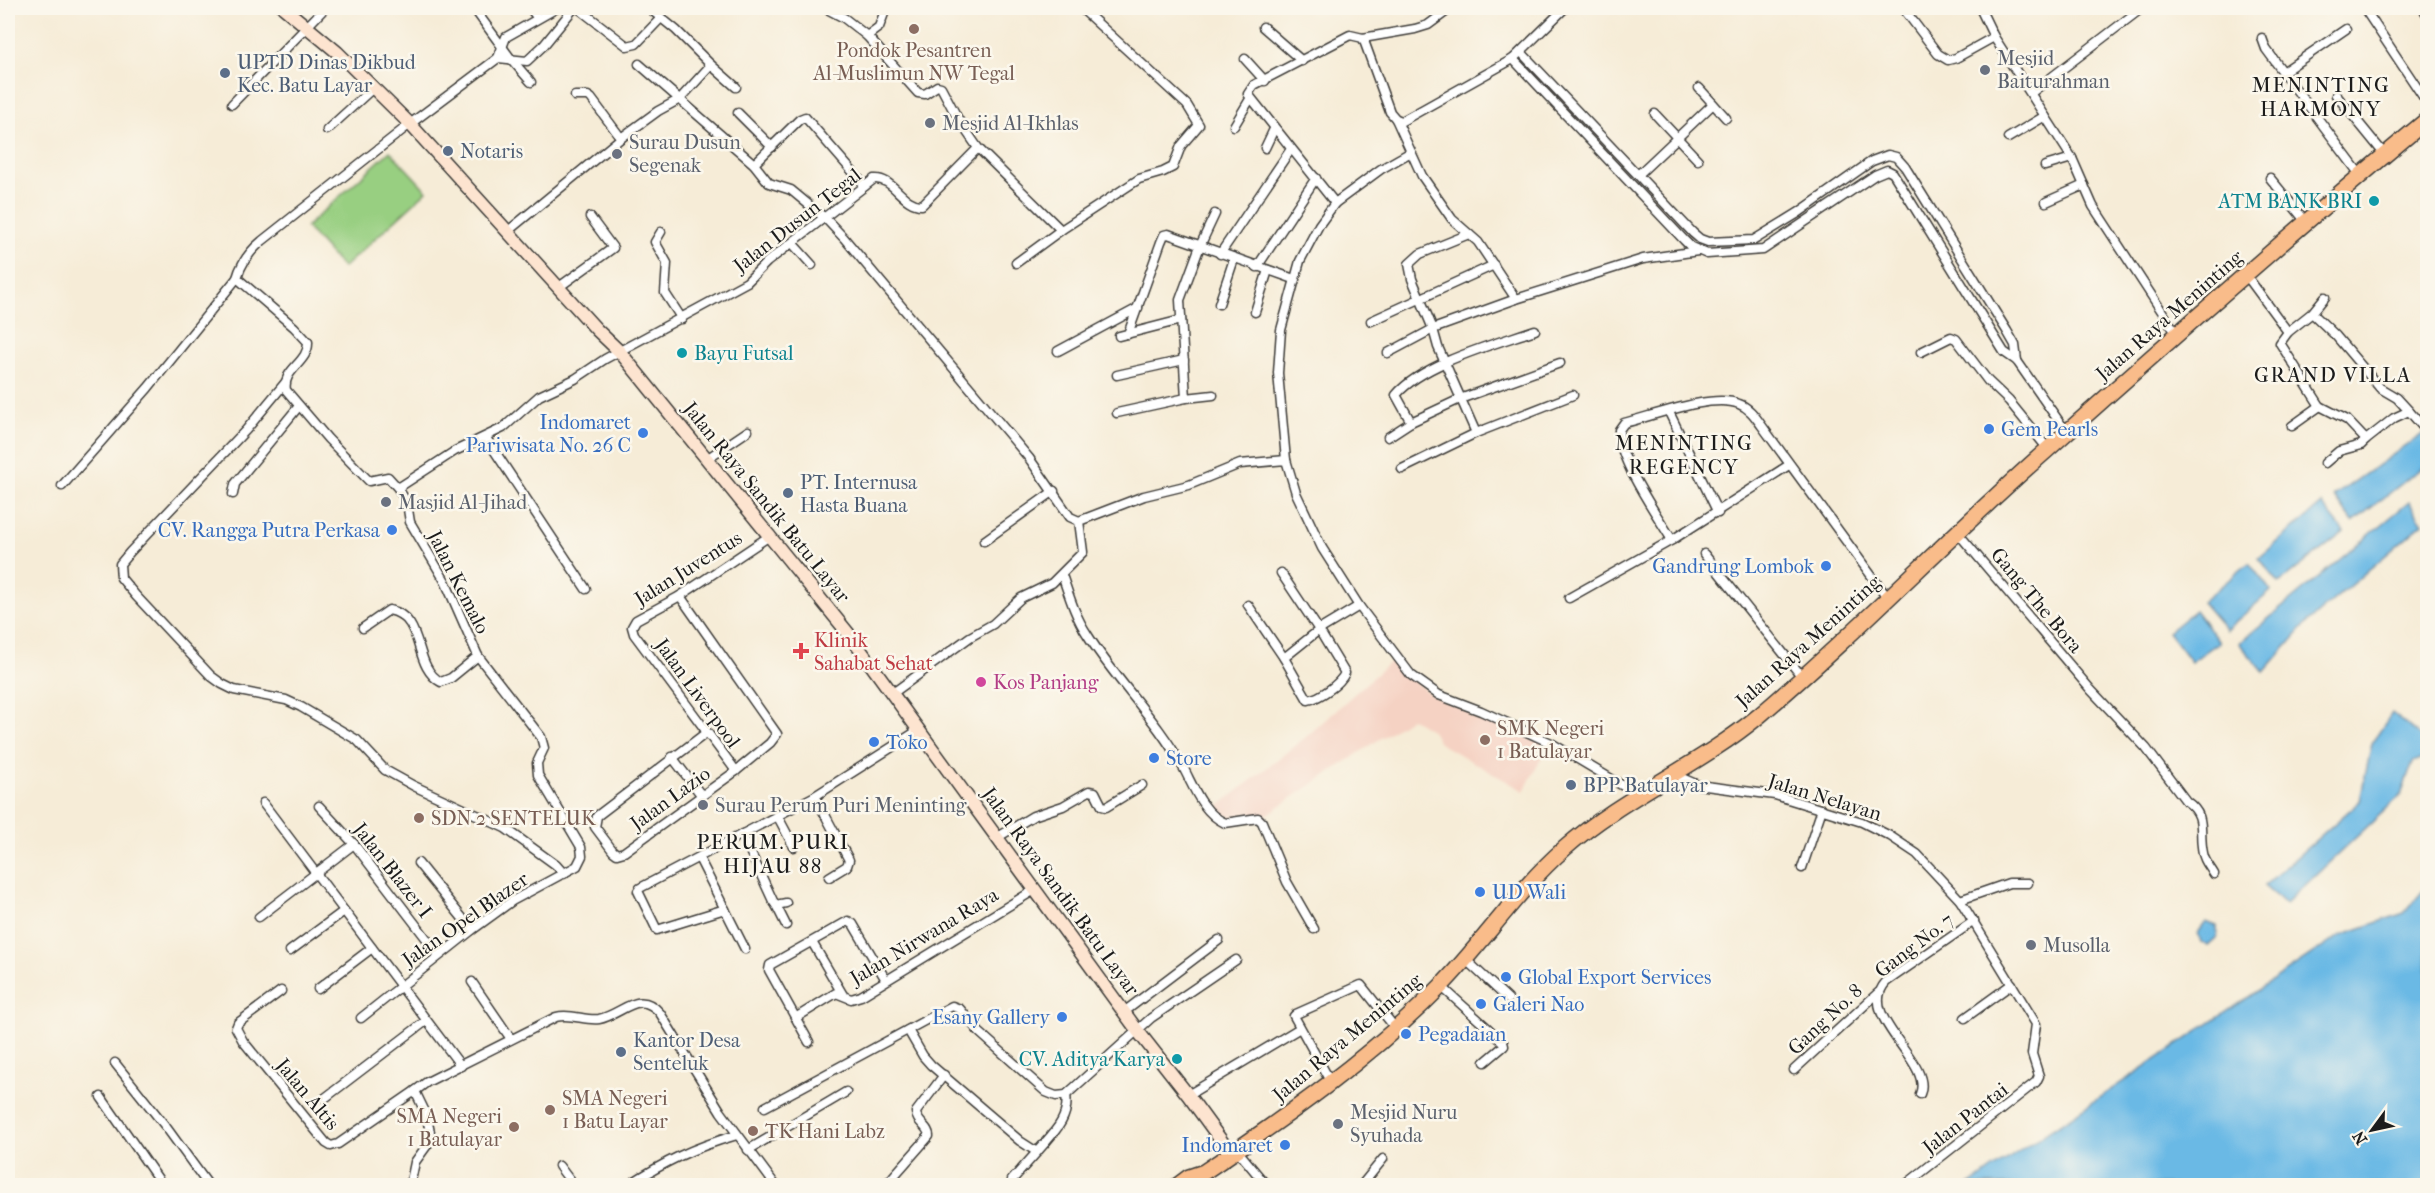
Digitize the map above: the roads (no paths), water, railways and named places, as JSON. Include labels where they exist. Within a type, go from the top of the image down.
[{"type":"highway","name":"Jalan Raya Meninting","points":[[1192,1185],[1204,1172],[1330,1081],[1396,1029],[1440,986],[1504,911],[1564,849],[1587,830],[1675,775],[1755,719],[1803,678],[1887,597],[2048,449],[2385,155],[2425,128]]},
{"type":"highway","name":"Jalan Raya Meninting","points":[[1177,1185],[1204,1172]]},
{"type":"main road","name":"Jalan Raya Sandik Batu Layar","points":[[284,8],[336,52],[410,124],[620,352],[771,535],[894,693],[1137,1030],[1234,1152]]},
{"type":"street","points":[[232,104],[325,8]]},
{"type":"street","points":[[530,8],[537,17]]},
{"type":"street","points":[[62,486],[148,388],[237,278],[240,268],[253,248],[498,58],[506,37],[537,17],[557,8]]},
{"type":"street","points":[[498,58],[527,61],[576,8],[627,46],[638,43],[661,18]]},
{"type":"street","points":[[649,8],[676,30],[736,87]]},
{"type":"street","points":[[825,8],[844,18],[867,36],[918,93],[925,94],[941,87],[958,119],[978,148],[1061,230]]},
{"type":"street","points":[[867,36],[879,27],[886,8]]},
{"type":"street","points":[[1016,263],[1061,230],[1139,179],[1163,172],[1173,166],[1181,146],[1199,125],[1187,105],[1081,8]]},
{"type":"street","points":[[1335,203],[1250,99],[1248,94],[1250,90],[1350,35],[1363,39],[1393,35],[1428,25],[1451,8]]},
{"type":"street","points":[[1396,119],[1402,121],[1406,119],[1513,59],[1565,8]]},
{"type":"street","points":[[1903,8],[1938,54],[1948,60],[1994,37]]},
{"type":"street","points":[[1980,8],[1994,37],[2072,158],[2092,206],[2178,336]]},
{"type":"street","points":[[2031,93],[2142,8]]},
{"type":"street","points":[[2364,8],[2427,104]]},
{"type":"street","points":[[2423,8],[2427,16]]},
{"type":"street","points":[[478,14],[531,82]]},
{"type":"street","points":[[1263,27],[1302,61]]},
{"type":"street","points":[[2283,72],[2346,29]]},
{"type":"street","points":[[2262,38],[2266,49],[2361,176]]},
{"type":"street","points":[[1363,39],[1390,112],[1396,119],[1422,176],[1452,219],[1478,242],[1516,299]]},
{"type":"street","points":[[1521,52],[1693,233],[1708,242],[1754,240],[1798,213],[1872,161],[1888,155],[1896,157],[1905,167],[2015,345],[2018,361]]},
{"type":"street","points":[[1245,59],[1265,81]]},
{"type":"street","points":[[1513,59],[1691,247],[1707,254],[1763,250],[1875,175],[1887,170],[1893,173],[2004,352],[2018,361],[2067,433]]},
{"type":"street","points":[[639,64],[754,164],[769,183],[789,189],[826,219],[848,242],[1029,458],[1070,517],[1079,521],[1144,496],[1190,485],[1240,464],[1286,460]]},
{"type":"street","points":[[508,231],[621,138],[658,111],[680,99],[711,65]]},
{"type":"street","points":[[327,130],[374,88]]},
{"type":"street","points":[[1700,88],[1726,118]]},
{"type":"street","points":[[2336,95],[2385,155]]},
{"type":"street","points":[[575,96],[591,98],[621,138]]},
{"type":"street","points":[[1234,126],[1250,99]]},
{"type":"street","points":[[1639,174],[1713,104]]},
{"type":"street","points":[[738,113],[772,147]]},
{"type":"street","points":[[1654,114],[1698,160]]},
{"type":"street","points":[[1575,123],[1582,115]]},
{"type":"street","points":[[2008,138],[2045,116]]},
{"type":"street","points":[[754,164],[800,118],[807,117],[865,186]]},
{"type":"street","points":[[1265,148],[1274,129]]},
{"type":"street","name":"Jalan Dusun Tegal","points":[[620,352],[747,282],[767,262],[826,219],[874,179],[880,178],[913,204],[922,205],[978,148]]},
{"type":"street","points":[[1220,254],[1291,149]]},
{"type":"street","points":[[1411,152],[1381,169],[1335,203],[1307,246],[1294,279],[1281,330],[1279,364],[1286,460],[1296,493],[1313,530],[1359,606],[1402,666],[1427,688],[1551,743],[1640,796]]},
{"type":"street","points":[[2045,166],[2072,158]]},
{"type":"street","points":[[1257,267],[1316,178]]},
{"type":"street","points":[[2270,178],[2307,223]]},
{"type":"street","points":[[2046,202],[2084,185]]},
{"type":"street","points":[[1656,211],[1665,202]]},
{"type":"street","points":[[1798,213],[1804,222]]},
{"type":"street","points":[[1186,398],[1180,300],[1200,246],[1215,214]]},
{"type":"street","points":[[559,287],[613,248],[590,217]]},
{"type":"street","points":[[661,232],[655,242],[667,263],[665,293],[682,319]]},
{"type":"street","points":[[1128,334],[1164,236],[1168,234],[1294,279]]},
{"type":"street","points":[[1469,234],[1420,254],[1409,264],[1445,363],[1476,433]]},
{"type":"street","points":[[793,243],[812,265]]},
{"type":"street","points":[[1943,253],[1954,245]]},
{"type":"street","points":[[1388,353],[1433,329],[1516,299],[1643,259],[1698,251]]},
{"type":"street","points":[[1218,304],[1234,259]]},
{"type":"street","points":[[1371,321],[1494,265]]},
{"type":"street","points":[[1255,312],[1268,270]]},
{"type":"street","points":[[2246,275],[2288,332]]},
{"type":"street","points":[[237,278],[307,340],[308,351],[246,430],[120,564],[121,578],[158,621],[211,676],[222,684],[234,690],[286,700],[310,712],[357,740],[385,770],[414,786],[495,822],[564,873]]},
{"type":"street","points":[[2325,297],[2312,313],[2288,332],[2280,343],[2320,406],[2347,420],[2366,440]]},
{"type":"street","points":[[1058,351],[1138,308]]},
{"type":"street","points":[[2312,313],[2336,336],[2380,388],[2397,398],[2422,426]]},
{"type":"street","points":[[1119,336],[1181,320]]},
{"type":"street","points":[[1411,423],[1396,395],[1405,385],[1445,363],[1534,330]]},
{"type":"street","points":[[1920,352],[1951,336],[1956,339],[1988,381],[2009,401],[2048,449]]},
{"type":"street","points":[[2000,345],[2011,339]]},
{"type":"street","points":[[285,383],[286,390],[328,440],[369,481],[388,477],[398,488],[455,451],[486,438],[511,423],[539,396],[568,383],[620,352]]},
{"type":"street","points":[[1117,375],[1184,360]]},
{"type":"street","points":[[1388,437],[1460,399],[1560,363]]},
{"type":"street","points":[[1117,413],[1186,398],[1213,395]]},
{"type":"street","points":[[1402,469],[1476,433],[1573,395]]},
{"type":"street","points":[[1672,540],[1621,448],[1618,438],[1619,430],[1624,423],[1703,402],[1726,401],[1739,404],[1750,411],[1887,597]]},
{"type":"street","points":[[232,494],[235,484],[299,406]]},
{"type":"street","points":[[2292,426],[2320,406]]},
{"type":"street","points":[[2325,463],[2339,451],[2361,445],[2394,418],[2409,411]]},
{"type":"street","points":[[1669,412],[1718,513]]},
{"type":"street","points":[[708,458],[748,431]]},
{"type":"street","points":[[486,438],[586,590]]},
{"type":"street","points":[[1569,598],[1718,513],[1789,465]]},
{"type":"street","name":"Jalan Kemalo","points":[[398,488],[407,503],[410,522],[445,581],[478,656],[541,737],[544,748],[536,766],[539,780],[581,848]]},
{"type":"street","points":[[984,541],[1054,491]]},
{"type":"street","points":[[894,693],[970,637],[993,624],[1021,598],[1052,583],[1062,575],[1083,552],[1079,521]]},
{"type":"street","name":"Gang The Bora","points":[[1957,532],[2091,690],[2146,748],[2186,801],[2198,811],[2202,830],[2202,851],[2214,874]]},
{"type":"street","name":"Jalan Juventus","points":[[635,635],[632,627],[635,621],[680,596],[771,535]]},
{"type":"street","points":[[1704,555],[1803,678]]},
{"type":"street","points":[[1248,606],[1284,658],[1308,700],[1314,699],[1342,680],[1345,673],[1281,573]]},
{"type":"street","points":[[1062,575],[1077,616],[1087,635],[1136,701],[1161,730],[1203,804],[1225,823],[1258,818],[1263,822],[1283,874],[1314,929]]},
{"type":"street","name":"Jalan Lazio","points":[[672,757],[599,814],[595,823],[597,830],[617,854],[624,852],[736,771],[776,737],[776,731],[680,596]]},
{"type":"street","points":[[1284,658],[1319,630],[1359,606]]},
{"type":"street","points":[[363,628],[389,610],[404,616],[412,626],[424,659],[434,677],[441,682],[451,678],[478,656]]},
{"type":"street","name":"Jalan Liverpool","points":[[635,635],[736,771]]},
{"type":"street","points":[[725,909],[660,930],[654,927],[639,889],[815,796],[919,730]]},
{"type":"street","points":[[702,796],[672,757],[706,733]]},
{"type":"street","name":"Jalan Nelayan","points":[[1675,775],[1698,785],[1775,795],[1862,822],[1890,836],[1917,854],[1960,900],[2036,1024],[2037,1032],[2032,1054],[2038,1073]]},
{"type":"street","points":[[998,837],[1033,816],[1056,809],[1089,791],[1095,792],[1102,806],[1106,807],[1142,785]]},
{"type":"street","points":[[815,796],[849,860],[847,866],[829,877]]},
{"type":"street","points":[[263,803],[461,1066]]},
{"type":"street","name":"Jalan Blazer I","points":[[319,806],[354,844],[439,956]]},
{"type":"street","points":[[1802,868],[1822,809]]},
{"type":"street","points":[[777,815],[794,847]]},
{"type":"street","points":[[742,834],[786,925]]},
{"type":"street","points":[[259,917],[354,844]]},
{"type":"street","name":"Jalan Opel Blazer","points":[[361,1018],[400,985],[512,901],[577,866],[580,861],[581,848]]},
{"type":"street","points":[[699,858],[745,949]]},
{"type":"street","points":[[418,863],[472,930]]},
{"type":"street","points":[[1960,900],[2009,884],[2028,883]]},
{"type":"street","name":"Jalan Nirwana Raya","points":[[796,1017],[836,993],[851,999],[858,997],[1036,889]]},
{"type":"street","points":[[776,905],[786,903]]},
{"type":"street","points":[[290,951],[344,911]]},
{"type":"street","points":[[809,1042],[769,968],[770,965],[848,921],[853,924],[886,980]]},
{"type":"street","name":"Gang No. 7","points":[[1920,1094],[1923,1087],[1922,1080],[1879,1010],[1878,993],[1886,982],[1974,921]]},
{"type":"street","points":[[1124,1012],[1219,940]]},
{"type":"street","points":[[812,942],[843,995]]},
{"type":"street","points":[[318,989],[372,948]]},
{"type":"street","points":[[1465,959],[1508,999]]},
{"type":"street","points":[[765,1107],[946,1008],[956,1007],[979,1032],[1046,1092],[1056,1096],[1066,1095],[1151,1018],[1236,960]]},
{"type":"street","points":[[472,982],[511,1039]]},
{"type":"street","points":[[1965,1018],[2012,984]]},
{"type":"street","points":[[1330,1081],[1294,1016],[1361,985],[1396,1029]]},
{"type":"street","points":[[1440,986],[1503,1042],[1504,1046],[1485,1062]]},
{"type":"street","name":"Jalan Altis","points":[[281,991],[238,1023],[236,1028],[243,1041],[326,1143],[331,1146],[338,1144],[415,1091]]},
{"type":"street","name":"Gang No. 8","points":[[1794,1071],[1878,993]]},
{"type":"street","points":[[410,1185],[415,1162],[428,1144],[430,1132],[426,1113],[415,1091],[427,1082],[562,1015],[599,1019],[633,1003],[643,1002],[651,1005],[660,1013],[737,1135],[776,1185]]},
{"type":"street","points":[[325,1098],[426,1021]]},
{"type":"street","points":[[1188,1095],[1300,1028]]},
{"type":"street","points":[[908,1030],[923,1056],[1020,1141],[1037,1152]]},
{"type":"street","points":[[115,1063],[209,1185]]},
{"type":"street","name":"Jalan Pantai","points":[[1904,1185],[2034,1086],[2038,1073]]},
{"type":"street","points":[[885,1185],[928,1136],[928,1130],[918,1119],[916,1112],[944,1075]]},
{"type":"street","points":[[748,1149],[846,1092]]},
{"type":"street","points":[[1012,1180],[1063,1121],[1067,1107],[1066,1095]]},
{"type":"street","points":[[101,1097],[160,1184]]},
{"type":"street","points":[[629,1185],[658,1166],[686,1152],[737,1135]]},
{"type":"street","points":[[1234,1152],[1267,1185]]},
{"type":"street","points":[[1361,1185],[1383,1160]]},
{"type":"street","points":[[559,1166],[574,1185]]},
{"type":"water","points":[[2427,431],[2427,466],[2353,522],[2334,496]]},
{"type":"water","points":[[2409,502],[2423,523],[2309,621],[2264,672],[2239,643]]},
{"type":"water","points":[[2322,504],[2344,532],[2279,583],[2259,558]]},
{"type":"water","points":[[2249,563],[2271,591],[2226,630],[2202,602]]},
{"type":"water","points":[[2195,610],[2219,642],[2191,662],[2168,632]]},
{"type":"water","points":[[2392,713],[2427,741],[2427,757],[2413,762],[2401,795],[2285,904],[2264,886],[2360,801],[2372,743]]},
{"type":"water","points":[[2427,886],[2427,1185],[1969,1185],[2341,935],[2404,913]]},
{"type":"water","points":[[2206,922],[2217,926],[2217,937],[2208,945],[2201,942],[2198,933]]},
{"type":"place","name":"Pondok Pesantren Al-Muslimun NW Tegal","points":[[914,29]]},
{"type":"place","name":"Mesjid Baiturahman","points":[[1985,70]]},
{"type":"place","name":"UPTD Dinas Dikbud Kec. Batu Layar","points":[[225,73]]},
{"type":"place","name":"Mesjid Al-Ikhlas","points":[[930,123]]},
{"type":"place","name":"Notaris","points":[[448,151]]},
{"type":"place","name":"Surau Dusun Segenak","points":[[617,154]]},
{"type":"place","name":"ATM BANK BRI","points":[[2374,201]]},
{"type":"place","name":"Bayu Futsal","points":[[682,353]]},
{"type":"place","name":"Gem Pearls","points":[[1989,429]]},
{"type":"place","name":"Indomaret Pariwisata No. 26 C","points":[[643,433]]},
{"type":"place","name":"PT. Internusa Hasta Buana","points":[[788,493]]},
{"type":"place","name":"Masjid Al-Jihad","points":[[386,502]]},
{"type":"place","name":"CV. Rangga Putra Perkasa","points":[[392,530]]},
{"type":"place","name":"Gandrung Lombok","points":[[1826,566]]},
{"type":"place","name":"Klinik Sahabat Sehat","points":[[801,651]]},
{"type":"place","name":"Kos Panjang","points":[[981,682]]},
{"type":"place","name":"SMK Negeri 1 Batulayar","points":[[1485,740]]},
{"type":"place","name":"Toko","points":[[874,742]]},
{"type":"place","name":"Store","points":[[1154,758]]},
{"type":"place","name":"BPP Batulayar","points":[[1571,785]]},
{"type":"place","name":"Surau Perum Puri Meninting","points":[[703,805]]},
{"type":"place","name":"SDN 2 SENTELUK","points":[[419,818]]},
{"type":"place","name":"UD Wali","points":[[1480,892]]},
{"type":"place","name":"Musolla","points":[[2031,945]]},
{"type":"place","name":"Global Export Services","points":[[1506,977]]},
{"type":"place","name":"Galeri Nao","points":[[1481,1004]]},
{"type":"place","name":"Esany Gallery","points":[[1062,1017]]},
{"type":"place","name":"Pegadaian","points":[[1406,1034]]},
{"type":"place","name":"Kantor Desa Senteluk","points":[[621,1052]]},
{"type":"place","name":"CV. Aditya Karya","points":[[1177,1059]]},
{"type":"place","name":"SMA Negeri 1 Batu Layar","points":[[550,1110]]},
{"type":"place","name":"Mesjid Nuru Syuhada","points":[[1338,1124]]},
{"type":"place","name":"SMA Negeri 1 Batulayar","points":[[514,1127]]},
{"type":"place","name":"TK Hani Labz","points":[[753,1131]]},
{"type":"place","name":"Indomaret","points":[[1285,1145]]},
{"type":"district","name":"MENINTING HARMONY","points":[[2321,97]]},
{"type":"district","name":"GRAND VILLA","points":[[2333,375]]},
{"type":"district","name":"MENINTING REGENCY","points":[[1684,455]]},
{"type":"district","name":"PERUM. PURI HIJAU 88","points":[[773,854]]}]
